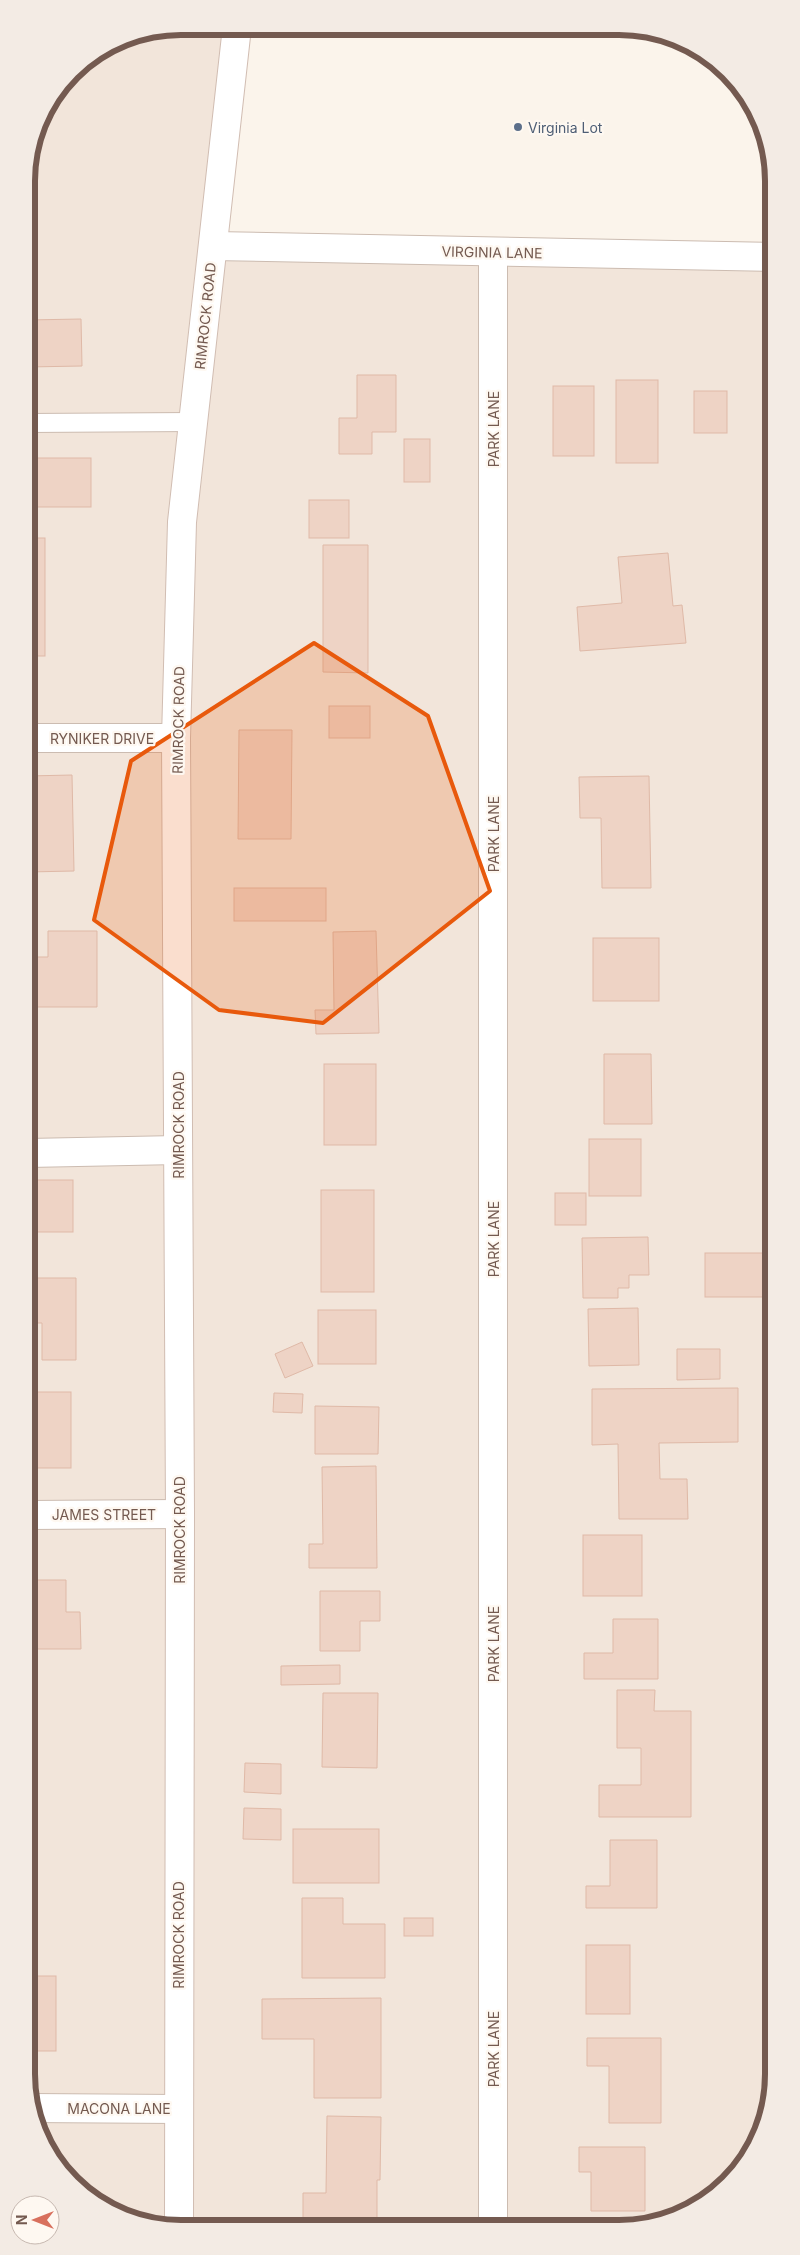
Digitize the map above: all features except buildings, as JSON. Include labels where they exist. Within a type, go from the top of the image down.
[{"type":"street","name":"RIMROCK ROAD","points":[[179,2220],[180,1514],[176,738],[182,522],[236,35]]},
{"type":"street","name":"VIRGINIA LANE","points":[[213,246],[765,257]]},
{"type":"street","name":"PARK LANE","points":[[493,252],[493,2220]]},
{"type":"street","name":"RYNIKER DRIVE","points":[[35,738],[176,738]]},
{"type":"street","points":[[35,1153],[178,1150]]},
{"type":"street","name":"JAMES STREET","points":[[35,1515],[180,1514]]},
{"type":"street","name":"MACONA LANE","points":[[39,2108],[178,2109]]},
{"type":"lane","points":[[35,423],[194,422]]},
{"type":"highlighted area","points":[[314,643],[428,716],[490,891],[323,1023],[219,1010],[94,920],[131,761]]},
{"type":"shaded area","points":[[242,35],[213,246],[765,257],[765,2084],[760,2112],[754,2130],[729,2170],[708,2190],[692,2200],[675,2209],[638,2219],[162,2219],[116,2205],[92,2190],[65,2163],[46,2130],[40,2112],[35,2074],[35,171],[40,143],[46,125],[60,100],[85,71],[116,50],[143,40],[162,36]]},
{"type":"place","name":"Virginia Lot","points":[[518,127]]}]
